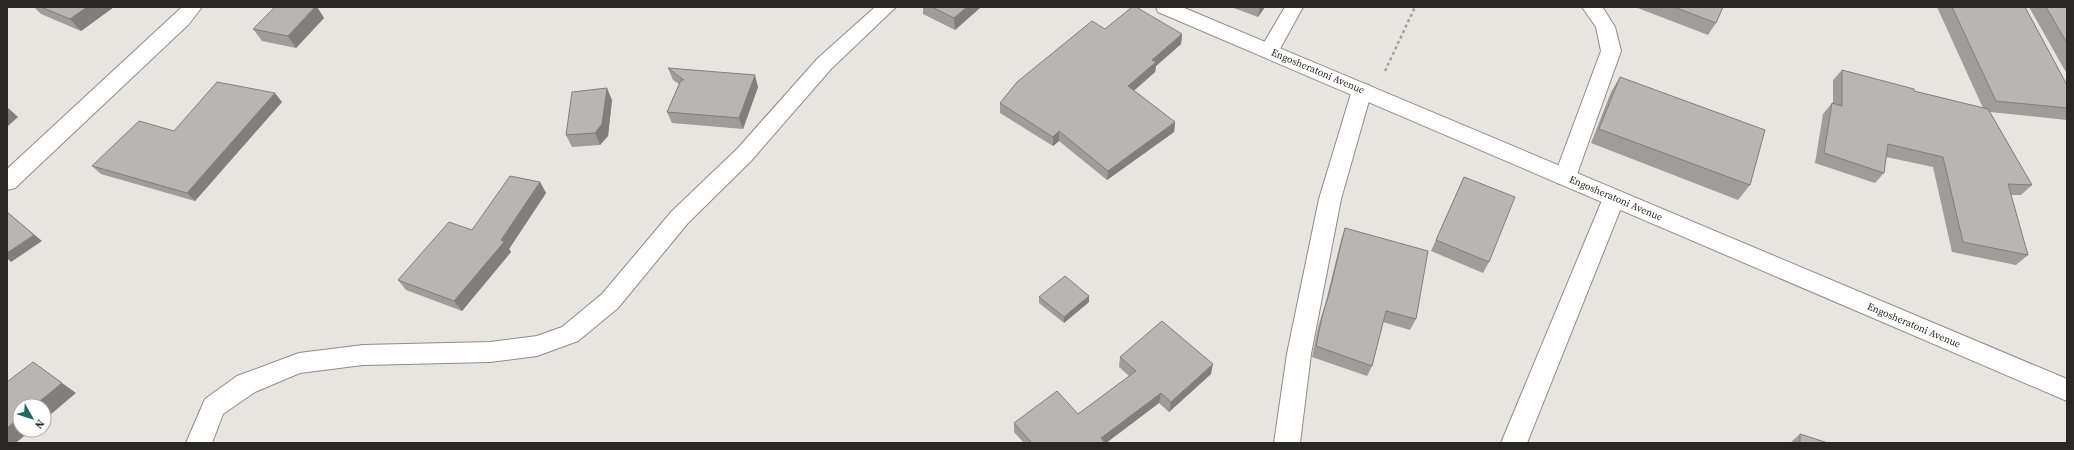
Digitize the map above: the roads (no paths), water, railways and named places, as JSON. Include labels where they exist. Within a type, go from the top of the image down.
[{"type":"street","points":[[7,182],[182,20],[192,7]]},
{"type":"street","points":[[199,443],[214,407],[246,384],[299,363],[363,355],[490,352],[537,346],[570,334],[610,302],[680,217],[744,155],[824,64],[887,7]]},
{"type":"street","name":"Engosheratoni Avenue","points":[[1165,7],[2067,390]]},
{"type":"street","points":[[1269,51],[1294,7]]},
{"type":"street","points":[[1565,177],[1611,51],[1610,33],[1598,14],[1591,7]]},
{"type":"street","points":[[1287,443],[1299,354],[1330,199],[1367,92]]},
{"type":"street","points":[[1514,443],[1614,198]]}]
